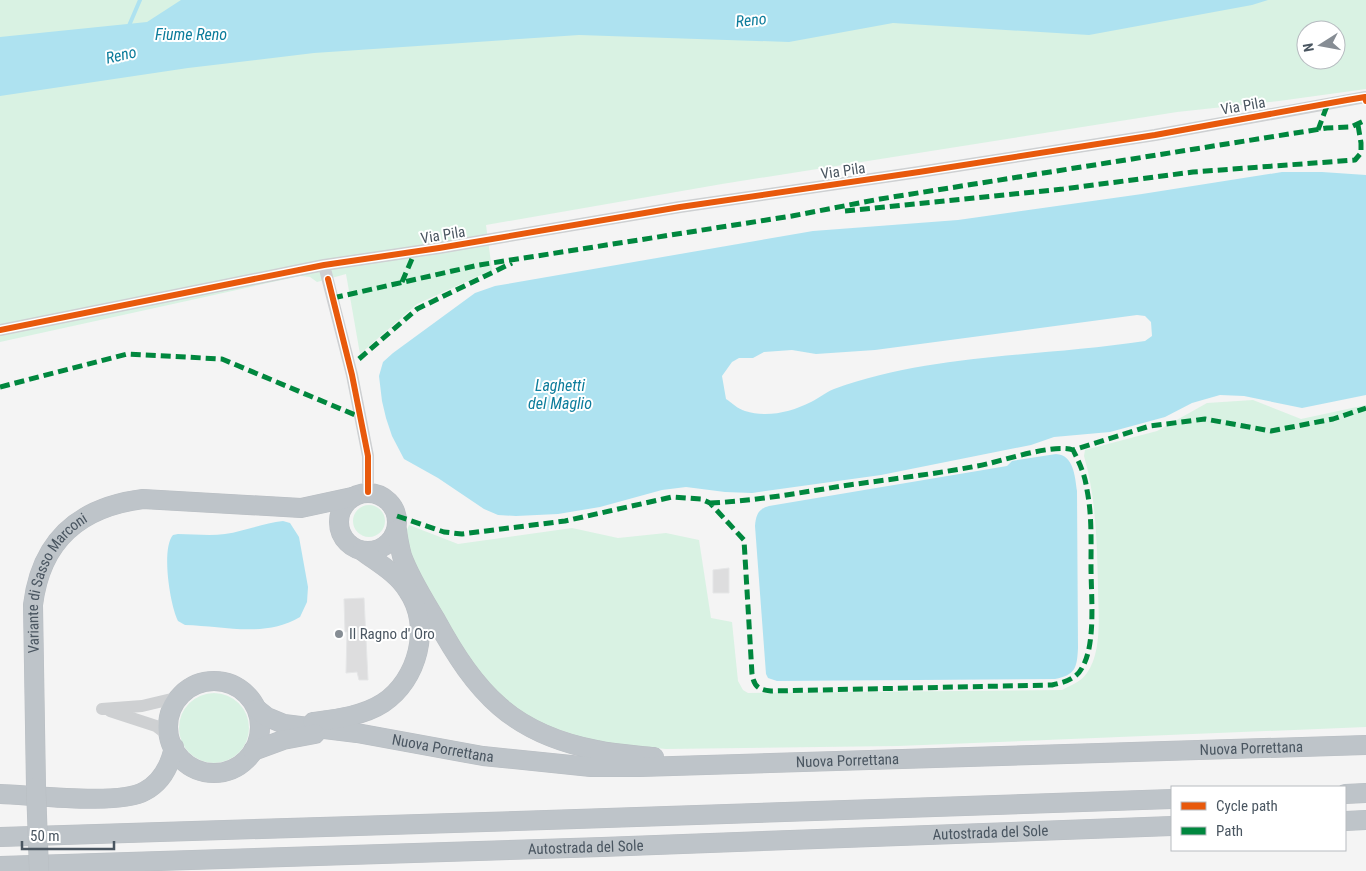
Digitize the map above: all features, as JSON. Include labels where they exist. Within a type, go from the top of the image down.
[{"type":"highway","points":[[300,508],[376,493],[390,502],[397,516],[400,549],[406,564],[454,652],[477,684],[493,702],[509,714],[540,733],[577,746],[599,751],[719,765]]},
{"type":"highway","points":[[340,530],[339,520],[345,503],[360,495]]},
{"type":"highway","name":"Variante di Sasso Marconi","points":[[39,871],[33,605],[36,584],[42,566],[53,547],[85,517],[102,508],[122,501],[143,498],[300,508]]},
{"type":"highway","points":[[284,724],[332,720],[368,710],[383,703],[394,694],[412,668],[420,636],[418,614],[410,592],[401,581],[388,569],[348,544],[340,530],[323,517],[300,508]]},
{"type":"highway","points":[[362,551],[371,551],[387,545],[397,530]]},
{"type":"highway","points":[[0,794],[99,798],[129,797],[144,792],[156,784],[164,774],[171,761],[169,722],[172,708],[190,688],[202,683],[215,681],[228,683],[240,688],[250,697],[256,709],[260,723],[259,738],[254,751],[245,762],[233,769],[220,773],[206,772],[192,767],[181,759],[171,742]]},
{"type":"highway","points":[[256,709],[267,717],[284,724],[331,731]]},
{"type":"highway","points":[[254,751],[283,740],[331,731]]},
{"type":"highway","name":"Nuova Porrettana","points":[[331,731],[357,733],[483,756],[591,767],[1366,746]]},
{"type":"highway","points":[[1346,794],[1366,793]]},
{"type":"highway","name":"Autostrada del Sole","points":[[0,837],[240,831],[1171,799]]},
{"type":"highway","points":[[1346,821],[1366,820]]},
{"type":"highway","name":"Autostrada del Sole","points":[[0,866],[602,847],[1171,826]]},
{"type":"street","name":"Via Pila","points":[[0,330],[324,265],[439,248],[680,207],[1145,136],[1366,97]]},
{"type":"street","points":[[324,265],[352,376],[368,456],[360,495]]},
{"type":"street","points":[[171,742],[156,726],[102,709],[142,706],[180,697]]},
{"type":"green space","points":[[0,0],[1366,0],[1366,89],[1177,112],[722,184],[486,225],[492,270],[417,304],[360,354],[346,274],[317,282],[310,277],[300,276],[0,342]]},
{"type":"green space","points":[[1253,400],[1301,419],[1366,405],[1366,727],[898,746],[666,749],[599,743],[542,724],[525,716],[497,694],[463,653],[413,562],[408,543],[407,530],[409,525],[458,544],[572,528],[618,538],[666,533],[699,540],[711,618],[732,622],[738,681],[743,690],[748,693],[1062,690],[1085,676],[1092,664],[1098,642],[1096,537],[1091,488],[1084,456],[1085,450],[1157,431],[1207,403]]},
{"type":"green space","points":[[369,505],[381,509],[385,521],[381,533],[369,537],[357,533],[353,521],[357,509]]},
{"type":"green space","points":[[214,693],[227,696],[239,703],[246,715],[249,728],[246,741],[239,753],[227,760],[214,763],[201,760],[189,753],[182,741],[179,728],[182,715],[189,703],[201,696]]},
{"type":"water","name":"Fiume Reno","points":[[181,0],[1268,0],[1252,5],[1089,35],[893,23],[789,42],[579,35],[314,53],[188,68],[0,96],[0,37],[147,22]]},
{"type":"water","name":"Laghetti del Maglio","points":[[1282,172],[1366,175],[1366,395],[1302,408],[1244,396],[1220,395],[1192,403],[1165,417],[1110,432],[1054,437],[1031,445],[881,475],[752,493],[686,487],[662,490],[600,507],[558,514],[516,516],[498,515],[484,509],[438,478],[404,459],[392,436],[386,418],[379,376],[383,362],[475,293],[495,286],[813,231],[958,220]],"holes":[[[1137,315],[1145,316],[1151,322],[1152,336],[1145,341],[949,362],[911,369],[872,377],[834,389],[803,406],[779,413],[753,413],[737,407],[726,399],[722,376],[732,362],[739,358],[753,358],[764,352],[792,350],[816,354],[875,350]]]},
{"type":"water","points":[[1056,454],[1062,455],[1070,462],[1073,468],[1077,491],[1078,648],[1076,665],[1071,672],[1055,679],[777,681],[768,678],[766,674],[755,526],[757,516],[762,509],[769,506],[1007,466],[1012,461]]},
{"type":"water","points":[[283,521],[290,523],[299,537],[308,587],[307,602],[300,617],[287,623],[259,629],[185,625],[178,621],[172,603],[167,564],[169,542],[173,535],[225,534]]},
{"type":"building","points":[[729,568],[729,593],[713,593],[713,570]]},
{"type":"building","points":[[364,598],[368,680],[359,680],[357,672],[346,673],[347,632],[345,632],[344,599]]},
{"type":"waterway","points":[[128,28],[140,0]]},
{"type":"marked path","points":[[1318,130],[1328,103]]},
{"type":"marked path","points":[[333,298],[479,265],[792,216],[880,199],[1327,128],[1351,127],[1366,120]]},
{"type":"marked path","points":[[845,211],[1063,189],[1193,172],[1355,160],[1361,153],[1358,125]]},
{"type":"marked path","points":[[402,282],[415,252]]},
{"type":"marked path","points":[[359,359],[417,309],[512,263]]},
{"type":"marked path","points":[[0,387],[127,354],[222,359],[360,417]]},
{"type":"marked path","points":[[710,503],[763,498],[945,472],[1053,449],[1073,450],[1150,426],[1205,419],[1271,431],[1333,419],[1366,408]]},
{"type":"marked path","points":[[397,516],[444,532],[462,534],[565,521],[672,497],[701,499],[710,503],[744,540],[752,674],[754,682],[760,689],[771,691],[1052,685],[1061,683],[1077,674],[1083,666],[1090,644],[1092,604],[1090,509],[1085,479],[1073,450]]},
{"type":"cycle path","points":[[0,330],[324,265],[439,248],[680,207],[1155,135],[1365,97],[1366,101]]},
{"type":"cycle path","points":[[328,279],[352,375],[368,456],[368,492]]},
{"type":"place","name":"Il Ragno d' Oro","points":[[339,634]]},
{"type":"water label","name":"Reno","points":[[751,20]]},
{"type":"water label","name":"Reno","points":[[121,55]]}]
